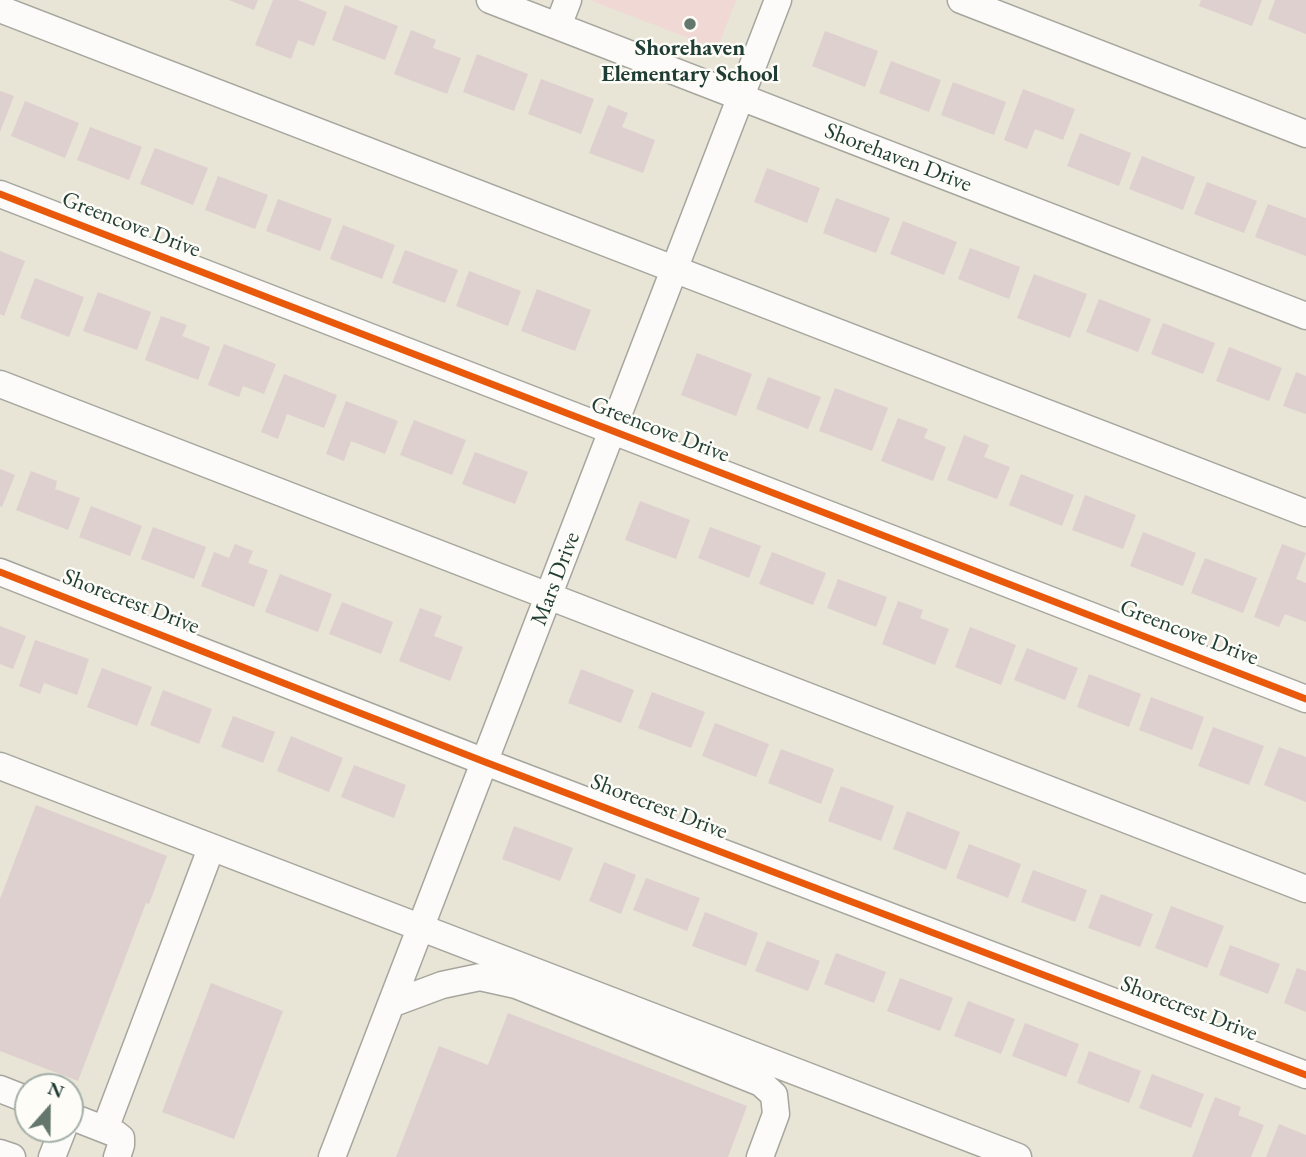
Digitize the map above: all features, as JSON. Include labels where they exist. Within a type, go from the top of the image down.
[{"type":"street","name":"Shorehaven Drive","points":[[490,0],[1306,316]]},
{"type":"street","points":[[558,26],[568,0]]},
{"type":"street","name":"Mars Drive","points":[[332,1157],[778,0]]},
{"type":"street","points":[[961,0],[1306,134]]},
{"type":"street","points":[[0,9],[1306,513]]},
{"type":"street","name":"Greencove Drive","points":[[0,194],[1306,699]]},
{"type":"street","points":[[0,384],[1306,889]]},
{"type":"street","name":"Shorecrest Drive","points":[[0,572],[485,762],[1306,1075]]},
{"type":"street","points":[[0,766],[1018,1157]]},
{"type":"street","points":[[105,1129],[207,859]]},
{"type":"street","points":[[391,1004],[442,985],[480,977],[516,985],[761,1083],[774,1095],[776,1114],[760,1157]]},
{"type":"street","points":[[84,1121],[121,1138],[117,1157]]},
{"type":"street","points":[[0,1153],[12,1157]]},
{"type":"shaded area","name":"Shorehaven Elementary School","points":[[590,0],[736,0],[717,49]]},
{"type":"building","points":[[229,0],[258,0],[254,10]]},
{"type":"building","points":[[273,0],[298,0],[327,12],[314,46],[298,40],[291,59],[255,45]]},
{"type":"building","points":[[1201,0],[1262,0],[1252,26],[1199,6]]},
{"type":"building","points":[[1275,0],[1306,0],[1306,34],[1268,19]]},
{"type":"building","points":[[345,5],[398,26],[385,60],[332,40]]},
{"type":"building","points":[[411,30],[436,40],[433,48],[461,58],[447,94],[394,74]]},
{"type":"building","points":[[825,31],[878,51],[865,87],[812,66]]},
{"type":"building","points":[[477,54],[528,74],[514,111],[463,92]]},
{"type":"building","points":[[891,61],[941,80],[929,112],[879,93]]},
{"type":"building","points":[[541,79],[594,99],[581,134],[528,114]]},
{"type":"building","points":[[953,82],[1006,102],[994,135],[941,115]]},
{"type":"building","points":[[1023,89],[1075,109],[1063,140],[1035,129],[1027,149],[1004,140]]},
{"type":"building","points":[[0,91],[14,96],[0,132]]},
{"type":"building","points":[[25,101],[79,123],[65,158],[11,136]]},
{"type":"building","points":[[608,105],[628,113],[622,127],[655,140],[643,173],[589,153]]},
{"type":"building","points":[[90,127],[142,147],[129,180],[77,160]]},
{"type":"building","points":[[1080,133],[1131,153],[1119,186],[1067,166]]},
{"type":"building","points":[[155,148],[208,168],[193,205],[140,184]]},
{"type":"building","points":[[1142,156],[1195,177],[1183,210],[1129,189]]},
{"type":"building","points":[[767,168],[820,188],[807,223],[754,202]]},
{"type":"building","points":[[218,176],[268,195],[255,229],[205,210]]},
{"type":"building","points":[[1207,182],[1257,201],[1244,233],[1194,214]]},
{"type":"building","points":[[836,198],[890,218],[876,253],[823,233]]},
{"type":"building","points":[[278,199],[332,219],[320,251],[266,231]]},
{"type":"building","points":[[1268,204],[1306,218],[1306,256],[1255,237]]},
{"type":"building","points":[[903,221],[957,242],[944,275],[890,254]]},
{"type":"building","points":[[343,225],[395,245],[382,279],[330,259]]},
{"type":"building","points":[[970,248],[1020,267],[1009,299],[958,279]]},
{"type":"building","points":[[405,250],[458,270],[445,303],[392,283]]},
{"type":"building","points":[[0,251],[25,261],[4,316],[0,314]]},
{"type":"building","points":[[469,271],[521,291],[508,326],[456,306]]},
{"type":"building","points":[[1034,274],[1087,294],[1070,338],[1017,318]]},
{"type":"building","points":[[35,278],[84,297],[69,337],[20,318]]},
{"type":"building","points":[[537,289],[591,310],[575,351],[521,331]]},
{"type":"building","points":[[98,292],[151,312],[137,350],[83,331]]},
{"type":"building","points":[[1099,299],[1151,319],[1138,352],[1086,332]]},
{"type":"building","points":[[161,316],[187,325],[182,336],[210,347],[198,380],[145,360]]},
{"type":"building","points":[[1163,323],[1215,343],[1203,374],[1151,354]]},
{"type":"building","points":[[224,344],[276,364],[264,394],[243,386],[239,397],[208,385]]},
{"type":"building","points":[[1229,347],[1282,368],[1269,401],[1216,381]]},
{"type":"building","points":[[697,353],[752,374],[736,416],[681,395]]},
{"type":"building","points":[[1296,372],[1306,376],[1306,414],[1283,406]]},
{"type":"building","points":[[284,374],[337,395],[324,428],[287,414],[278,439],[261,432]]},
{"type":"building","points":[[768,377],[821,397],[808,429],[756,409]]},
{"type":"building","points":[[835,388],[888,408],[872,451],[819,431]]},
{"type":"building","points":[[346,401],[398,421],[385,454],[351,441],[344,461],[326,454]]},
{"type":"building","points":[[898,418],[928,429],[924,438],[946,447],[933,481],[881,461]]},
{"type":"building","points":[[414,420],[466,440],[452,475],[400,455]]},
{"type":"building","points":[[964,435],[989,445],[984,457],[1010,467],[997,499],[947,480]]},
{"type":"building","points":[[475,452],[528,472],[515,504],[462,484]]},
{"type":"building","points":[[0,469],[15,475],[2,507],[0,506]]},
{"type":"building","points":[[31,471],[57,481],[55,489],[80,498],[68,530],[16,510]]},
{"type":"building","points":[[1021,474],[1074,495],[1062,526],[1009,505]]},
{"type":"building","points":[[1085,495],[1136,515],[1123,549],[1072,530]]},
{"type":"building","points":[[640,501],[690,520],[676,559],[625,540]]},
{"type":"building","points":[[91,506],[142,526],[130,556],[79,537]]},
{"type":"building","points":[[153,527],[206,547],[194,579],[141,559]]},
{"type":"building","points":[[710,527],[761,546],[749,578],[698,558]]},
{"type":"building","points":[[1143,532],[1196,553],[1183,586],[1130,566]]},
{"type":"building","points":[[235,544],[253,551],[248,563],[268,570],[254,607],[201,586],[214,552],[229,558]]},
{"type":"building","points":[[1282,544],[1306,553],[1296,579],[1306,583],[1306,622],[1285,614],[1279,627],[1254,617]]},
{"type":"building","points":[[772,552],[826,573],[813,605],[759,584]]},
{"type":"building","points":[[1205,558],[1257,578],[1243,613],[1191,593]]},
{"type":"building","points":[[280,574],[332,594],[318,632],[265,612]]},
{"type":"building","points":[[838,579],[887,597],[876,627],[827,608]]},
{"type":"building","points":[[898,601],[923,610],[920,618],[949,629],[935,665],[882,644]]},
{"type":"building","points":[[342,602],[393,622],[381,654],[329,634]]},
{"type":"building","points":[[420,608],[442,616],[434,636],[463,647],[450,681],[399,661]]},
{"type":"building","points":[[0,626],[26,636],[13,669],[0,664]]},
{"type":"building","points":[[970,627],[1016,645],[1001,685],[955,667]]},
{"type":"building","points":[[35,640],[89,659],[77,695],[44,683],[40,694],[19,686]]},
{"type":"building","points":[[1027,648],[1078,668],[1065,700],[1014,680]]},
{"type":"building","points":[[102,668],[152,687],[137,726],[87,707]]},
{"type":"building","points":[[581,669],[634,690],[621,723],[568,703]]},
{"type":"building","points":[[1089,674],[1141,694],[1129,727],[1077,707]]},
{"type":"building","points":[[163,690],[212,709],[199,744],[150,725]]},
{"type":"building","points":[[652,692],[705,712],[691,748],[638,728]]},
{"type":"building","points":[[1151,697],[1204,717],[1192,750],[1139,730]]},
{"type":"building","points":[[233,716],[275,732],[263,763],[221,747]]},
{"type":"building","points":[[715,723],[769,744],[756,777],[702,756]]},
{"type":"building","points":[[1213,727],[1264,746],[1249,785],[1198,766]]},
{"type":"building","points":[[291,736],[343,758],[329,792],[277,771]]},
{"type":"building","points":[[1279,747],[1306,757],[1306,802],[1264,785]]},
{"type":"building","points":[[781,749],[834,769],[821,804],[768,783]]},
{"type":"building","points":[[354,765],[406,785],[394,818],[341,797]]},
{"type":"building","points":[[841,786],[894,806],[881,841],[828,821]]},
{"type":"building","points":[[36,805],[167,856],[149,904],[146,903],[81,1073],[57,1073],[0,1051],[0,899]]},
{"type":"building","points":[[907,811],[960,832],[946,870],[893,849]]},
{"type":"building","points":[[514,826],[573,848],[560,881],[502,859]]},
{"type":"building","points":[[969,844],[1021,864],[1008,898],[956,878]]},
{"type":"building","points":[[604,862],[636,875],[621,914],[589,901]]},
{"type":"building","points":[[1033,870],[1087,890],[1075,922],[1021,902]]},
{"type":"building","points":[[646,878],[700,898],[687,931],[633,910]]},
{"type":"building","points":[[1101,894],[1153,914],[1140,947],[1088,928]]},
{"type":"building","points":[[1171,906],[1224,926],[1207,968],[1155,948]]},
{"type":"building","points":[[705,912],[758,933],[746,966],[692,946]]},
{"type":"building","points":[[767,941],[820,961],[808,991],[755,971]]},
{"type":"building","points":[[1230,945],[1280,964],[1268,994],[1219,975]]},
{"type":"building","points":[[836,953],[886,972],[874,1003],[824,984]]},
{"type":"building","points":[[1297,968],[1306,971],[1306,1012],[1284,1003]]},
{"type":"building","points":[[900,978],[953,998],[940,1031],[887,1011]]},
{"type":"building","points":[[211,983],[283,1011],[234,1139],[162,1112]]},
{"type":"building","points":[[968,1001],[1015,1019],[1001,1054],[954,1036]]},
{"type":"building","points":[[508,1013],[747,1106],[728,1157],[396,1157],[439,1046],[488,1065]]},
{"type":"building","points":[[1025,1023],[1079,1044],[1066,1077],[1012,1056]]},
{"type":"building","points":[[1089,1051],[1141,1071],[1129,1103],[1077,1083]]},
{"type":"building","points":[[1152,1074],[1204,1094],[1191,1128],[1139,1108]]},
{"type":"building","points":[[1215,1097],[1241,1107],[1238,1115],[1264,1125],[1251,1157],[1192,1157]]},
{"type":"building","points":[[1279,1124],[1306,1135],[1306,1157],[1266,1157]]},
{"type":"cycle path","points":[[0,194],[1306,699]]},
{"type":"cycle path","points":[[0,572],[485,762],[1306,1075]]},
{"type":"place","name":"Shorehaven Elementary School","points":[[690,24]]}]
